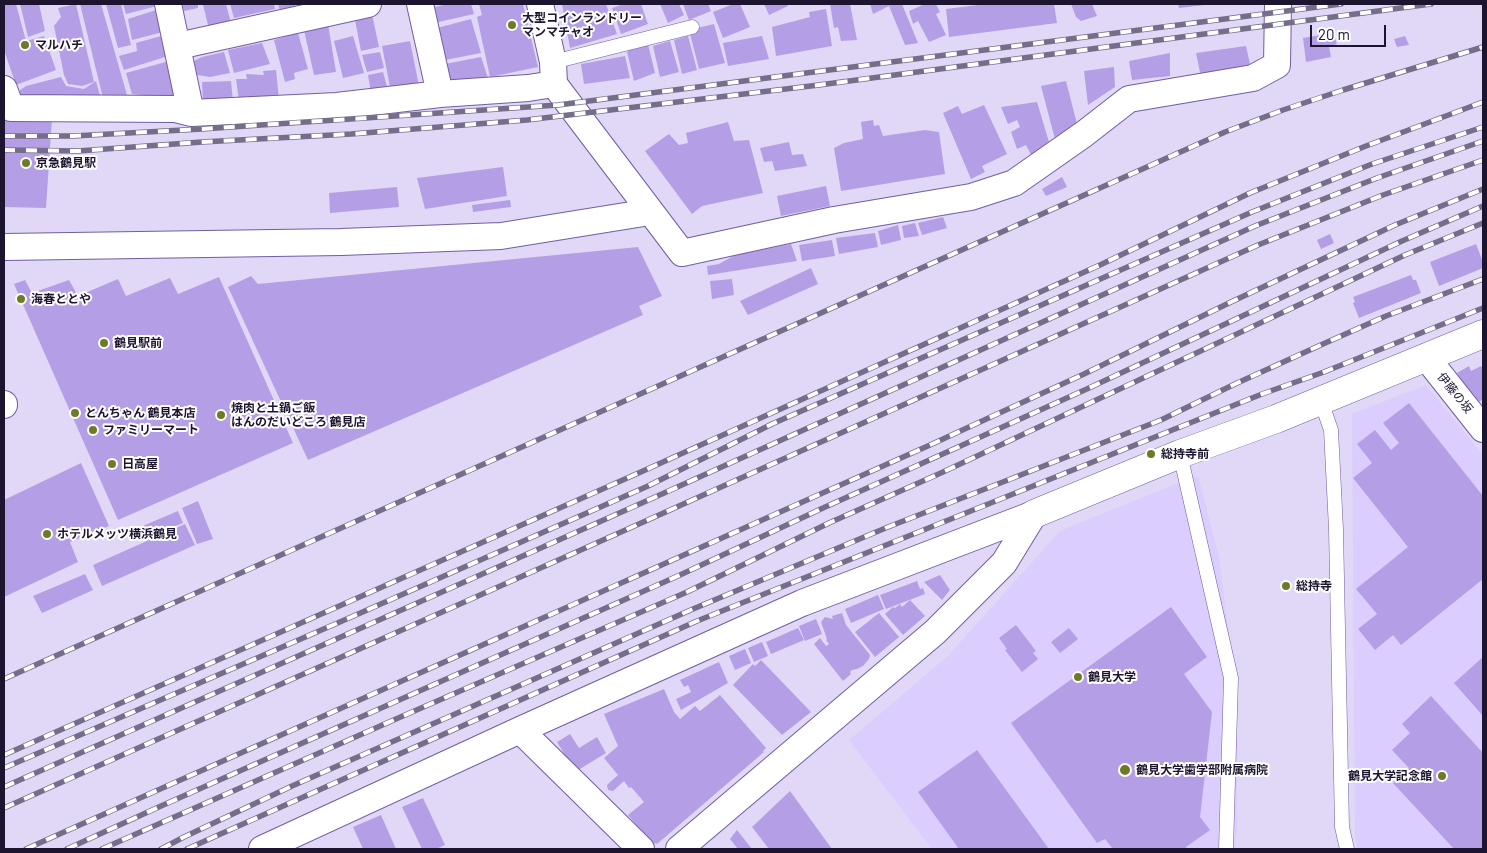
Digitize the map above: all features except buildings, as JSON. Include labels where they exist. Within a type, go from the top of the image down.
[{"type":"street","points":[[168,4],[191,113]]},
{"type":"street","points":[[178,46],[368,4]]},
{"type":"street","points":[[420,4],[440,94]]},
{"type":"street","points":[[540,4],[553,73],[650,212],[682,253],[834,220],[971,197],[1014,183],[1084,134],[1129,99],[1253,78],[1277,65],[1278,4]]},
{"type":"street","points":[[4,89],[11,108],[175,109],[191,113],[337,106],[440,94],[528,88],[553,73]]},
{"type":"street","points":[[4,247],[341,242],[502,236],[650,212]]},
{"type":"street","points":[[262,849],[802,602],[1034,514],[1180,454],[1276,419],[1483,334]]},
{"type":"street","name":"伊藤の坂","points":[[1426,358],[1483,429]]},
{"type":"street","points":[[692,845],[935,632],[1004,564],[1034,514]]},
{"type":"street","points":[[520,730],[641,849]]},
{"type":"lane","points":[[553,73],[692,27]]},
{"type":"lane","points":[[1321,401],[1331,430],[1336,529],[1342,827],[1347,849]]},
{"type":"lane","points":[[1180,454],[1231,678],[1226,849]]},
{"type":"shaded area","points":[[1426,385],[1483,455],[1483,849],[1357,849],[1355,832],[1352,414]]},
{"type":"shaded area","name":"鶴見大学","points":[[1198,475],[1219,557],[1237,699],[1237,830],[1234,849],[932,849],[849,740],[948,656],[1060,531]]},
{"type":"railway","points":[[4,136],[73,136],[202,129],[558,105],[1341,4]]},
{"type":"railway","points":[[4,150],[78,151],[351,134],[527,120],[819,85],[1431,4]]},
{"type":"railway","points":[[4,679],[1225,132],[1343,90],[1483,47]]},
{"type":"railway","points":[[4,755],[643,471],[1100,265],[1250,193],[1366,146],[1483,102]]},
{"type":"railway","points":[[4,768],[648,486],[772,424],[1252,212],[1372,164],[1483,127]]},
{"type":"railway","points":[[4,787],[653,498],[1255,226],[1377,178],[1483,141]]},
{"type":"railway","points":[[4,808],[1258,245],[1383,195],[1483,160]]},
{"type":"railway","points":[[26,849],[930,445],[1084,374],[1395,225],[1483,189]]},
{"type":"railway","points":[[67,849],[680,575],[1089,388],[1402,241],[1483,206]]},
{"type":"railway","points":[[102,849],[687,592],[829,523],[943,472],[1405,255],[1483,223]]},
{"type":"railway","points":[[161,849],[292,786],[693,609],[888,527],[1161,420],[1235,384],[1386,316],[1483,279]]},
{"type":"railway","points":[[187,849],[697,621],[1262,394],[1324,372],[1483,308]]},
{"type":"place","name":"大型コインランドリー マンマチャオ","points":[[512,25]]},
{"type":"place","name":"マルハチ","points":[[25,45]]},
{"type":"place","name":"京急鶴見駅","points":[[26,163]]},
{"type":"place","name":"海春ととや","points":[[21,299]]},
{"type":"place","name":"鶴見駅前","points":[[104,343]]},
{"type":"place","name":"とんちゃん 鶴見本店","points":[[75,413]]},
{"type":"place","name":"焼肉と土鍋ご飯 はんのだいどころ 鶴見店","points":[[221,415]]},
{"type":"place","name":"ファミリーマート","points":[[93,430]]},
{"type":"place","name":"総持寺前","points":[[1151,454]]},
{"type":"place","name":"日高屋","points":[[112,464]]},
{"type":"place","name":"ホテルメッツ横浜鶴見","points":[[47,534]]},
{"type":"place","name":"総持寺","points":[[1286,586]]},
{"type":"place","name":"鶴見大学","points":[[1078,677]]},
{"type":"place","name":"鶴見大学歯学部附属病院","points":[[1125,770]]},
{"type":"place","name":"鶴見大学記念館","points":[[1442,776]]}]
